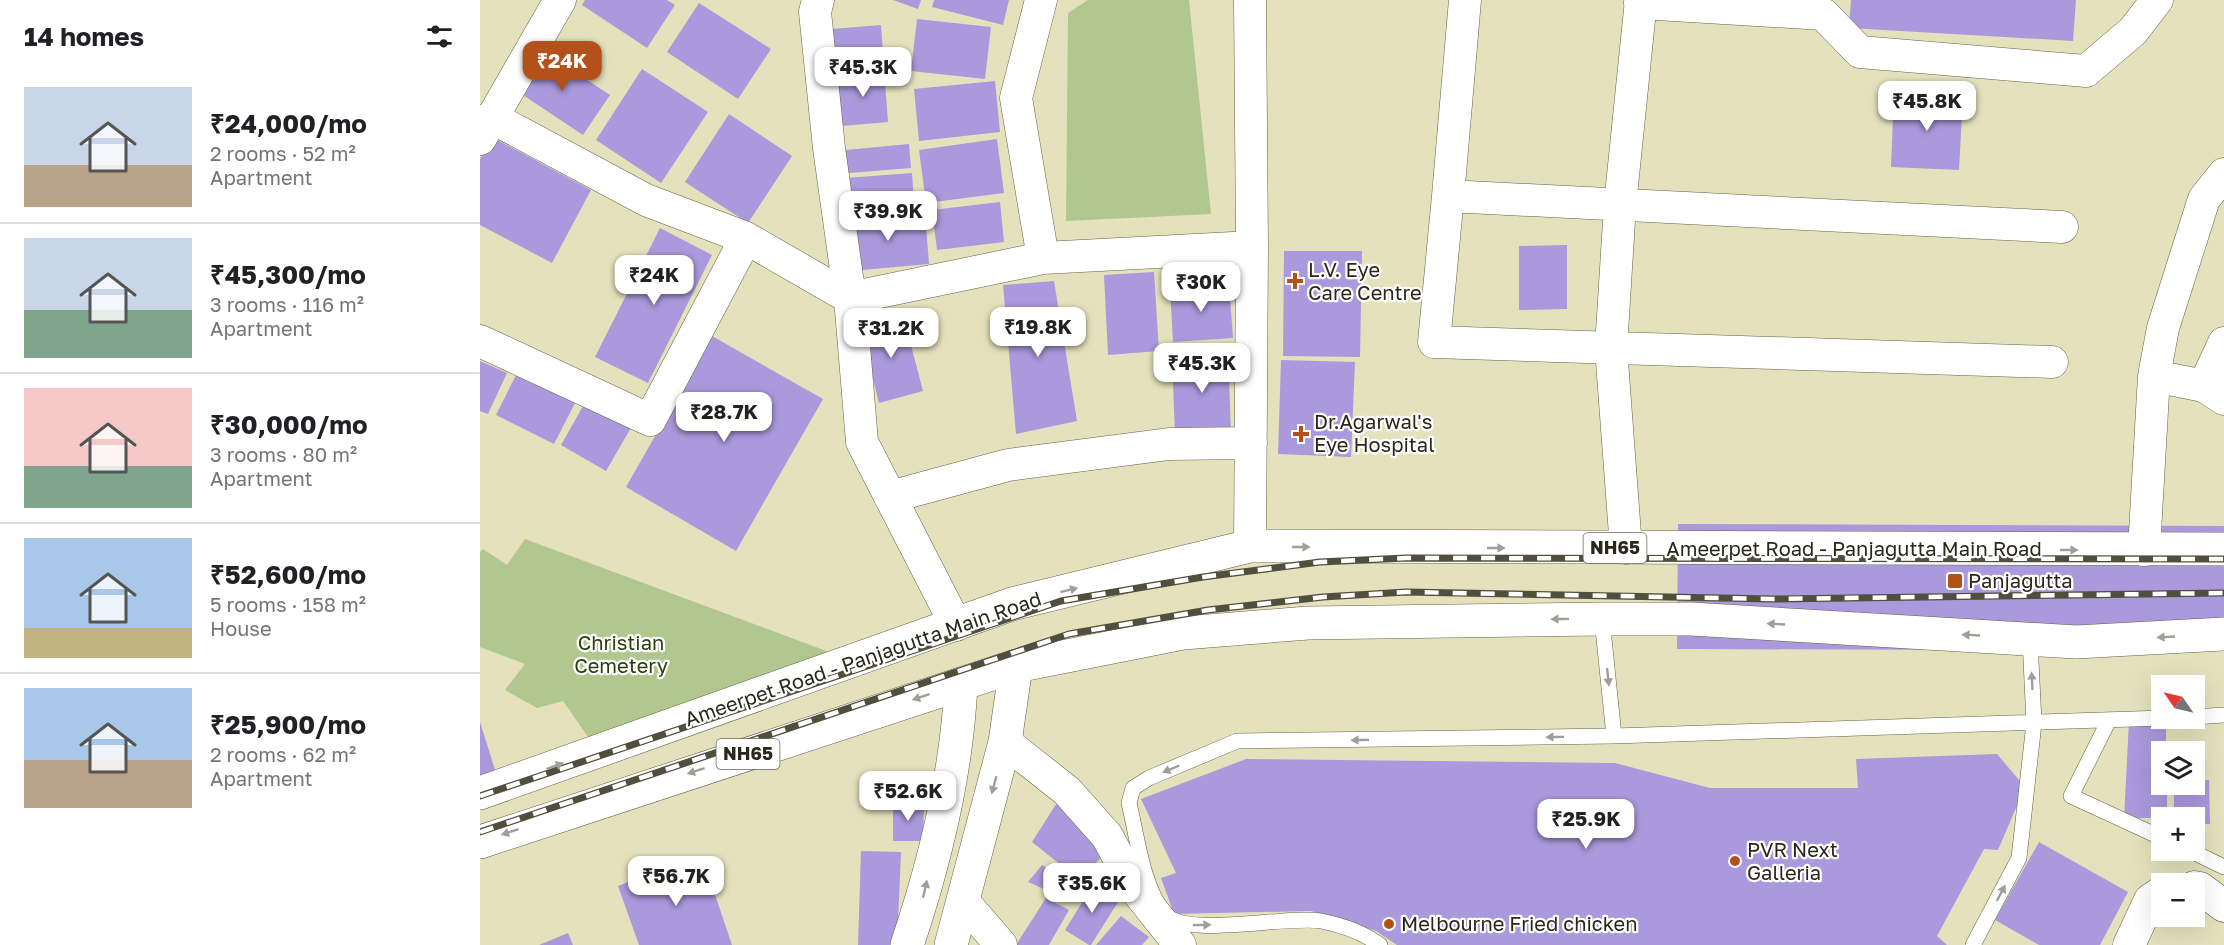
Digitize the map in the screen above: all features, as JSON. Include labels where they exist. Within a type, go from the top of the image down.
[{"type":"main road","name":"Ameerpet Road - Panjagutta Main Road","points":[[480,793],[1012,604],[1250,546],[2224,549]]},
{"type":"main road","name":"NH65","points":[[480,842],[1016,666],[1183,633],[1308,622],[1602,619],[1691,620],[2076,642],[2224,634]]},
{"type":"main road","points":[[951,945],[1005,742],[1016,666]]},
{"type":"main road","points":[[908,945],[924,895],[958,733],[961,684]]},
{"type":"street","points":[[560,0],[485,128],[646,200],[746,238],[850,298],[1043,258],[1252,247]]},
{"type":"street","points":[[818,0],[815,12],[829,148],[850,298],[862,442],[956,625]]},
{"type":"street","points":[[1041,0],[1016,98],[1043,258]]},
{"type":"street","points":[[1250,0],[1252,247],[1250,546]]},
{"type":"street","points":[[1465,0],[1434,342],[2052,362]]},
{"type":"street","points":[[1626,548],[1611,348],[1620,205],[1641,2],[1825,7],[1860,52],[2086,71],[2133,31],[2157,0]]},
{"type":"street","points":[[2144,550],[2154,376],[2163,328],[2204,199],[2224,174]]},
{"type":"street","points":[[1448,196],[2062,227]]},
{"type":"street","points":[[480,341],[650,420],[746,238]]},
{"type":"street","points":[[2154,376],[2214,393],[2224,343]]},
{"type":"street","points":[[890,496],[1008,465],[1169,444],[1251,443]]},
{"type":"street","points":[[1005,742],[1067,790],[1107,836],[1136,890],[1180,945]]},
{"type":"street","points":[[2205,892],[2224,906]]},
{"type":"street","points":[[2129,945],[2151,899]]},
{"type":"street","points":[[963,901],[1001,945]]},
{"type":"lane","points":[[1602,619],[1614,736]]},
{"type":"lane","points":[[1973,945],[2019,858],[2034,723],[2030,639]]},
{"type":"lane","points":[[2205,716],[2224,715]]},
{"type":"lane","points":[[1380,945],[1369,936],[1320,921],[1189,925],[1167,917],[1152,894],[1129,803],[1133,788],[1149,778],[1237,741],[1614,736],[2151,719]]},
{"type":"lane","points":[[2108,722],[2071,796],[2151,833]]},
{"type":"lane","points":[[2205,858],[2224,867]]},
{"type":"green space","points":[[1088,0],[1189,0],[1211,214],[1066,221],[1068,13]]},
{"type":"green space","name":"Christian Cemetery","points":[[525,539],[837,655],[593,744],[563,701],[537,708],[505,690],[525,664],[480,647],[480,552],[483,549],[507,565]]},
{"type":"building","points":[[585,0],[667,0],[675,5],[647,48],[582,5]]},
{"type":"building","points":[[893,0],[921,0],[918,9]]},
{"type":"building","points":[[934,0],[1009,0],[1003,25],[932,7]]},
{"type":"building","points":[[1851,0],[2076,0],[2073,41],[1849,28]]},
{"type":"building","points":[[699,3],[771,49],[738,99],[667,52]]},
{"type":"building","points":[[917,19],[991,27],[985,79],[911,71]]},
{"type":"building","points":[[881,25],[884,66],[835,71],[832,29]]},
{"type":"building","points":[[540,49],[610,95],[583,135],[514,89]]},
{"type":"building","points":[[642,69],[708,112],[661,183],[596,140]]},
{"type":"building","points":[[884,70],[888,122],[842,126],[838,74]]},
{"type":"building","points":[[995,81],[1000,132],[919,141],[914,89]]},
{"type":"building","points":[[1894,94],[1963,96],[1959,170],[1891,167]]},
{"type":"building","points":[[729,114],[792,156],[748,223],[685,182]]},
{"type":"building","points":[[492,137],[591,190],[552,263],[480,225],[480,159]]},
{"type":"building","points":[[997,139],[1004,193],[926,203],[919,150]]},
{"type":"building","points":[[909,144],[911,168],[837,174],[835,151]]},
{"type":"building","points":[[912,173],[914,203],[849,208],[846,178]]},
{"type":"building","points":[[1000,202],[1004,242],[937,250],[932,210]]},
{"type":"building","points":[[925,213],[929,264],[851,271],[847,220]]},
{"type":"building","points":[[660,228],[712,255],[648,383],[595,357]]},
{"type":"building","points":[[1567,245],[1567,309],[1519,310],[1519,246]]},
{"type":"building","points":[[1284,251],[1362,251],[1360,357],[1283,356]]},
{"type":"building","points":[[1154,272],[1159,351],[1108,355],[1104,275]]},
{"type":"building","points":[[1054,281],[1077,421],[1016,434],[1003,285]]},
{"type":"building","points":[[1229,283],[1233,338],[1173,342],[1170,288]]},
{"type":"building","points":[[903,315],[923,391],[879,403],[860,326]]},
{"type":"building","points":[[712,336],[823,399],[736,551],[626,487]]},
{"type":"building","points":[[1228,350],[1231,435],[1175,437],[1172,353]]},
{"type":"building","points":[[1281,360],[1355,362],[1351,457],[1278,454]]},
{"type":"building","points":[[480,361],[507,373],[488,414],[480,411]]},
{"type":"building","points":[[517,373],[575,403],[554,444],[496,415]]},
{"type":"building","points":[[587,399],[632,426],[606,471],[561,445]]},
{"type":"building","points":[[1678,524],[2224,526],[2224,651],[1677,649]]},
{"type":"building","points":[[2129,721],[2151,722],[2151,729],[2166,729],[2166,741],[2151,741],[2151,795],[2167,795],[2167,807],[2151,807],[2151,818],[2124,819]]},
{"type":"building","points":[[480,722],[496,773],[480,779]]},
{"type":"building","points":[[1997,754],[2025,787],[1998,850],[1984,849],[1937,936],[1947,945],[1397,945],[1376,931],[1311,911],[1174,914],[1161,878],[1176,873],[1141,799],[1246,759],[1615,763],[1710,788],[1858,788],[1856,759]]},
{"type":"building","points":[[2205,780],[2209,780],[2210,824],[2205,824],[2205,807],[2174,807],[2174,795],[2205,795]]},
{"type":"building","points":[[1058,801],[1105,852],[1081,881],[1032,842]]},
{"type":"building","points":[[893,803],[924,803],[923,841],[893,841]]},
{"type":"building","points":[[2039,842],[2128,892],[2100,945],[2039,945],[1995,920]]},
{"type":"building","points":[[861,851],[901,852],[897,945],[858,945]]},
{"type":"building","points":[[702,856],[732,945],[639,945],[618,886]]},
{"type":"building","points":[[1042,865],[1070,884],[1060,896],[1028,882]]},
{"type":"building","points":[[1094,883],[1120,899],[1089,945],[1065,930]]},
{"type":"building","points":[[1046,898],[1069,910],[1049,945],[1016,945]]},
{"type":"building","points":[[1121,916],[1149,937],[1142,945],[1096,945]]},
{"type":"building","points":[[568,933],[573,945],[539,945]]},
{"type":"railway","points":[[480,796],[1061,601],[1203,577],[1320,562],[1406,558],[2224,559]]},
{"type":"railway","points":[[480,832],[1069,634],[1208,610],[1323,597],[1406,592],[1772,599],[2224,593]]},
{"type":"place","name":"L.V. Eye Care Centre","points":[[1295,281]]},
{"type":"place","name":"Dr.Agarwal's Eye Hospital","points":[[1301,434]]},
{"type":"place","name":"Panjagutta","points":[[1955,581]]},
{"type":"place","name":"PVR Next Galleria","points":[[1735,861]]},
{"type":"place","name":"Melbourne Fried chicken","points":[[1389,924]]}]
